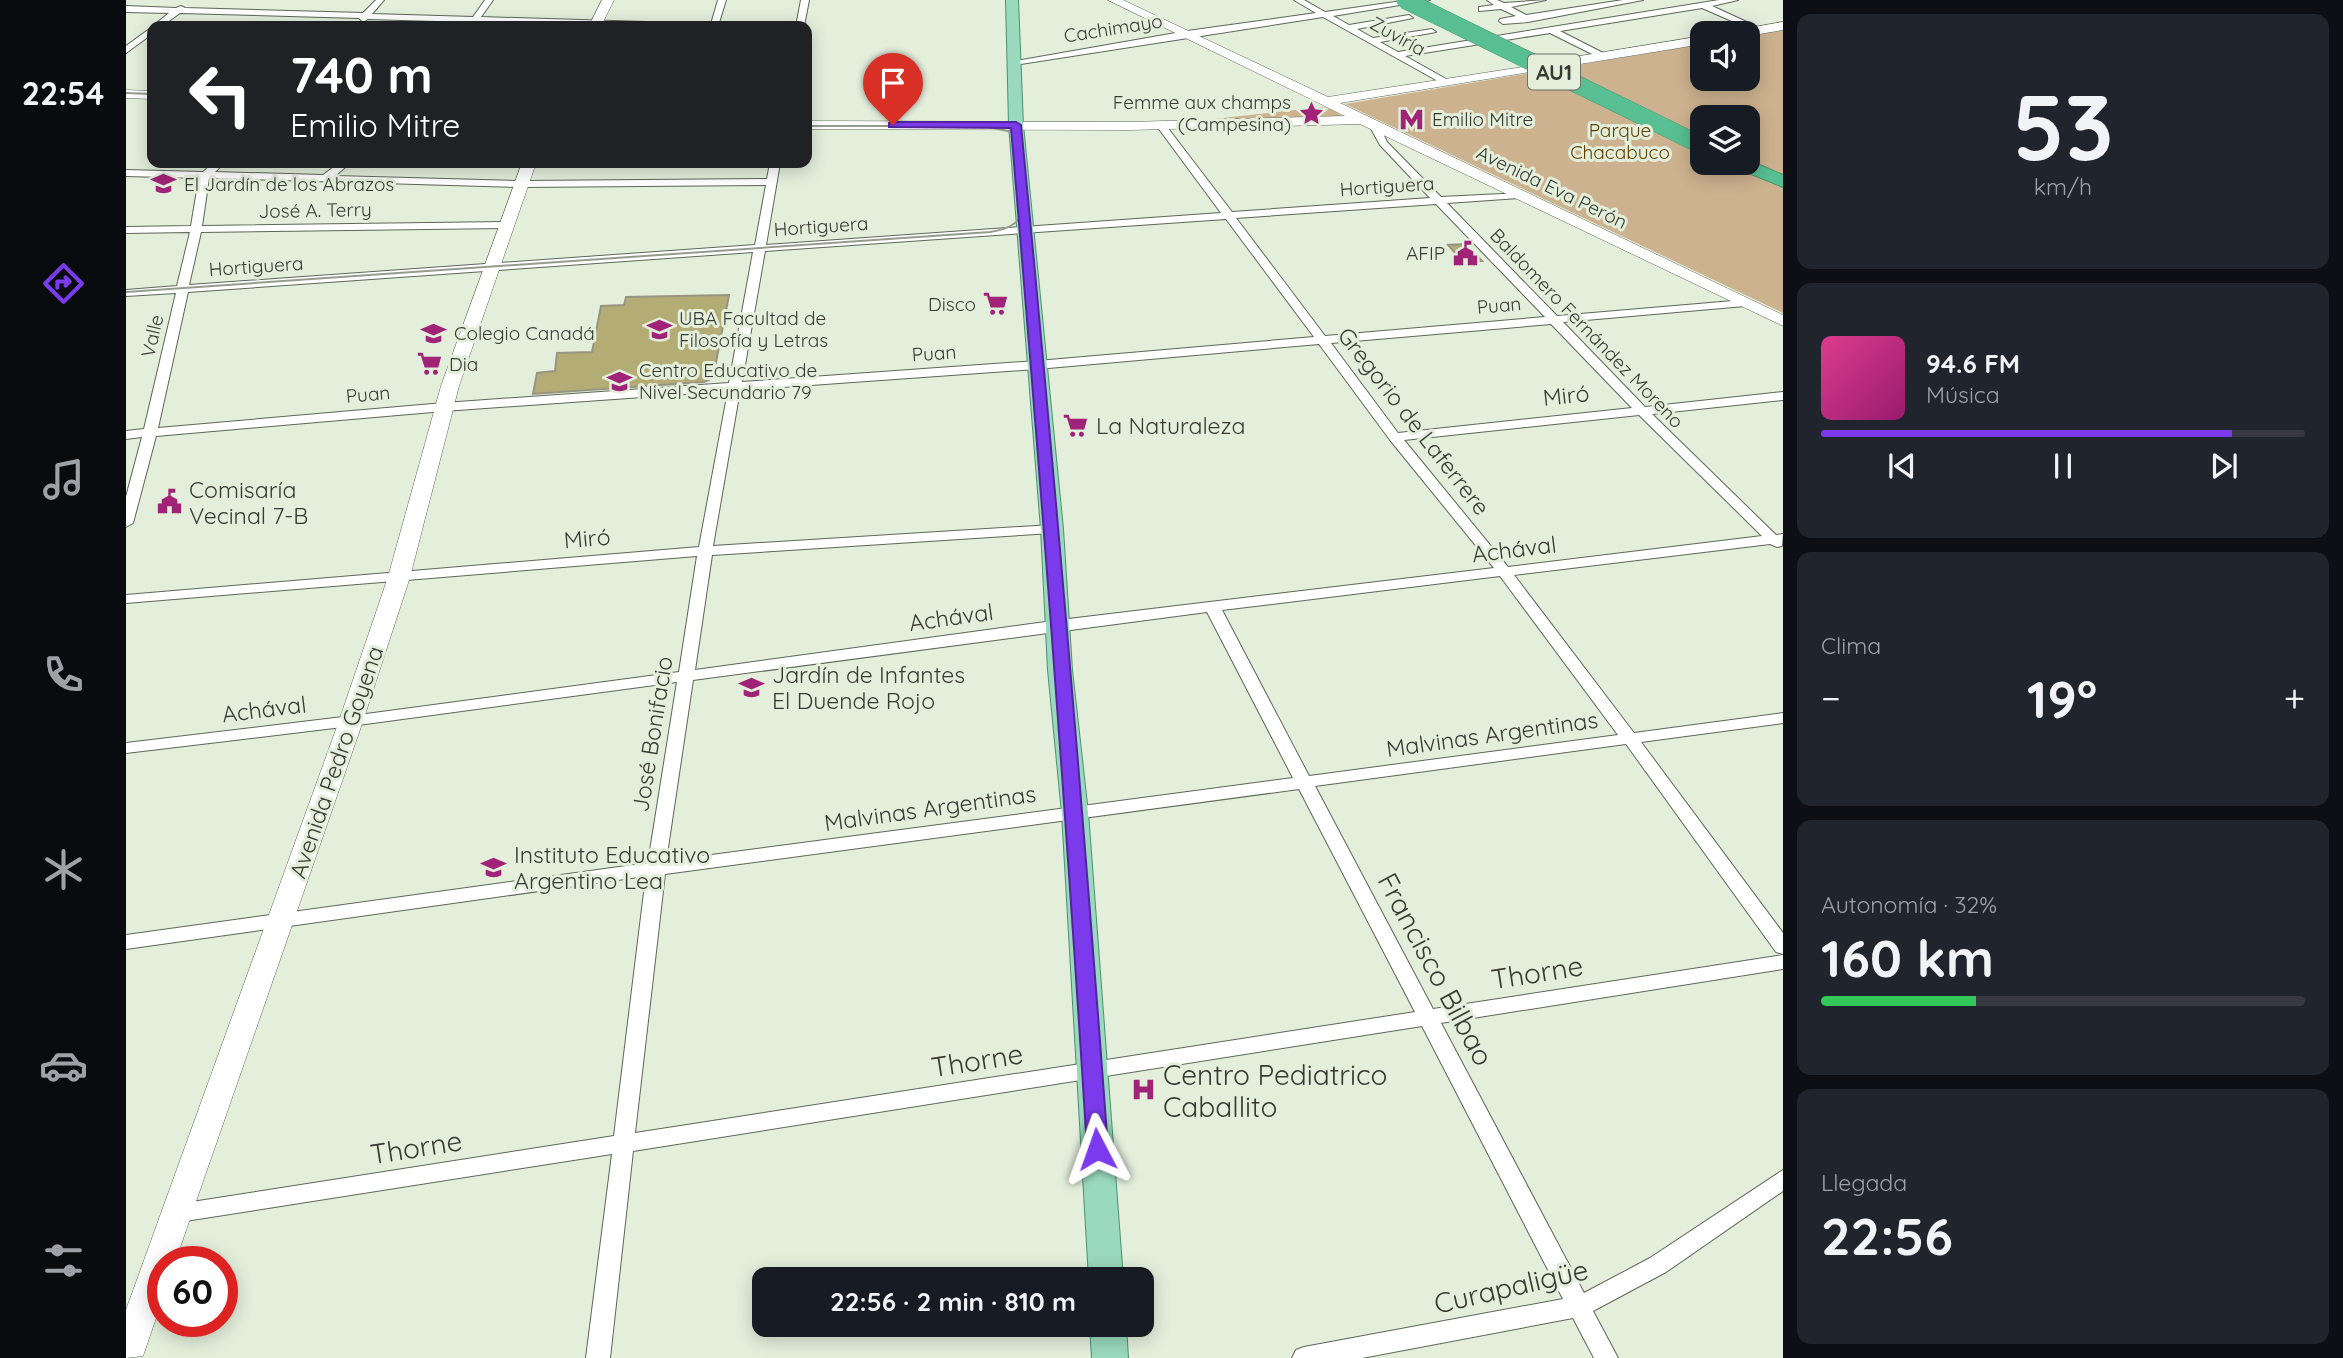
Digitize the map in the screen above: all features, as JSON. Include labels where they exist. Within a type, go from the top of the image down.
[{"type":"highway","name":"AU1","points":[[1405,0],[1690,140]]},
{"type":"highway","name":"AU1","points":[[1428,0],[1690,122]]},
{"type":"highway","points":[[1760,154],[1783,165]]},
{"type":"highway","points":[[1760,172],[1783,182]]},
{"type":"main road","points":[[1012,0],[1016,125],[1060,625],[1060,670],[1075,813],[1104,1267]]},
{"type":"main road","name":"Avenida Eva Perón","points":[[1519,195],[1783,321]]},
{"type":"main road","name":"Avenida Pedro Goyena","points":[[490,268],[505,225]]},
{"type":"main road","points":[[1109,1337],[1111,1358]]},
{"type":"street","points":[[164,21],[191,0]]},
{"type":"street","points":[[362,21],[380,0]]},
{"type":"street","points":[[473,21],[489,0]]},
{"type":"street","points":[[598,21],[608,1],[622,0]]},
{"type":"street","points":[[714,21],[722,0]]},
{"type":"street","points":[[801,21],[805,0]]},
{"type":"street","name":"Avenida Eva Perón","points":[[1114,0],[1519,195]]},
{"type":"street","points":[[1299,1],[1313,0]]},
{"type":"street","name":"Cachimayo","points":[[1014,62],[1187,33],[1428,0]]},
{"type":"street","points":[[1491,0],[1602,56]]},
{"type":"street","points":[[1482,9],[1542,0]]},
{"type":"street","points":[[1503,21],[1639,0]]},
{"type":"street","points":[[1691,0],[1739,21]]},
{"type":"street","points":[[1397,55],[1734,0]]},
{"type":"street","name":"Zuviría","points":[[1299,1],[1445,82]]},
{"type":"street","points":[[126,9],[367,16],[442,21]]},
{"type":"street","points":[[1348,28],[1409,18]]},
{"type":"street","points":[[1760,30],[1783,26]]},
{"type":"street","points":[[1370,41],[1432,32]]},
{"type":"street","points":[[126,50],[147,34]]},
{"type":"street","points":[[1574,61],[1690,42]]},
{"type":"street","points":[[1161,125],[1327,102],[1524,69]]},
{"type":"street","points":[[126,94],[147,95]]},
{"type":"street","points":[[812,125],[1370,122]]},
{"type":"street","name":"Baldomero Fernández Moreno","points":[[1370,122],[1383,143],[1641,410],[1780,542]]},
{"type":"street","name":"Gregorio de Laferrere","points":[[1161,125],[1395,437],[1505,573],[1632,740],[1783,947]]},
{"type":"street","points":[[204,177],[214,168]]},
{"type":"street","points":[[325,179],[339,168]]},
{"type":"street","name":"Avenida Pedro Goyena","points":[[505,225],[527,168]]},
{"type":"street","name":"José Bonifacio","points":[[598,1358],[656,871],[705,551],[774,168]]},
{"type":"street","points":[[126,173],[520,184],[771,182]]},
{"type":"street","name":"Valle","points":[[126,523],[150,433],[196,229],[204,177]]},
{"type":"street","name":"Hortiguera","points":[[126,293],[1519,195]]},
{"type":"street","name":"José A. Terry","points":[[126,230],[505,225]]},
{"type":"street","name":"Avenida Pedro Goyena","points":[[126,1356],[351,721],[399,577],[444,407],[490,268]]},
{"type":"street","name":"Puan","points":[[126,435],[444,407],[1037,365],[1745,303]]},
{"type":"street","name":"Miró","points":[[1395,437],[1783,396]]},
{"type":"street","name":"Miró","points":[[126,599],[705,551],[1052,529]]},
{"type":"street","name":"Achával","points":[[126,748],[351,721],[1060,625],[1780,542]]},
{"type":"street","name":"Francisco Bilbao","points":[[1213,608],[1605,1358]]},
{"type":"street","name":"Malvinas Argentinas","points":[[126,942],[1783,718]]},
{"type":"street","name":"Thorne","points":[[178,1213],[1783,962]]},
{"type":"street","name":"Curapaligüe","points":[[1304,1358],[1578,1307],[1612,1293],[1638,1278],[1783,1179]]},
{"type":"green space","name":"Parque Chacabuco","points":[[1783,30],[1783,313],[1345,104],[1690,46],[1690,91],[1760,91],[1760,34]]},
{"type":"green space","points":[[1331,108],[1342,116],[1179,123]]},
{"type":"building","name":"AFIP","points":[[1466,244],[1482,261],[1464,263],[1448,245]]},
{"type":"building","name":"UBA Facultad de Filosofía y Letras","points":[[729,295],[713,378],[704,382],[533,394],[537,373],[555,371],[557,353],[592,352],[601,306],[624,305],[626,297]]},
{"type":"tunnel","points":[[1525,69],[1574,61]]},
{"type":"tram line","points":[[126,93],[147,94]]},
{"type":"tram line","points":[[126,292],[990,232],[1013,224],[1021,217],[1026,205],[1019,140],[1012,132],[984,126],[812,126]]},
{"type":"place","name":"Femme aux champs (Campesina)","points":[[1311,113]]},
{"type":"place","name":"Emilio Mitre","points":[[1412,119]]},
{"type":"place","name":"El Jardín de los Abrazos","points":[[164,184]]},
{"type":"place","name":"AFIP","points":[[1465,253]]},
{"type":"place","name":"Disco","points":[[996,304]]},
{"type":"place","name":"UBA Facultad de Filosofía y Letras","points":[[659,329]]},
{"type":"place","name":"Colegio Canadá","points":[[434,333]]},
{"type":"place","name":"Dia","points":[[429,364]]},
{"type":"place","name":"Centro Educativo de Nivel Secundario 79","points":[[619,381]]},
{"type":"place","name":"La Naturaleza","points":[[1076,425]]},
{"type":"place","name":"Comisaría Vecinal 7-B","points":[[169,502]]},
{"type":"place","name":"Jardín de Infantes El Duende Rojo","points":[[752,687]]},
{"type":"place","name":"Instituto Educativo Argentino Lea","points":[[494,867]]},
{"type":"place","name":"Centro Pediatrico Caballito","points":[[1143,1090]]},
{"type":"route","points":[[893,125],[1016,125],[1060,625],[1060,670],[1075,813],[1097,1149]]}]
